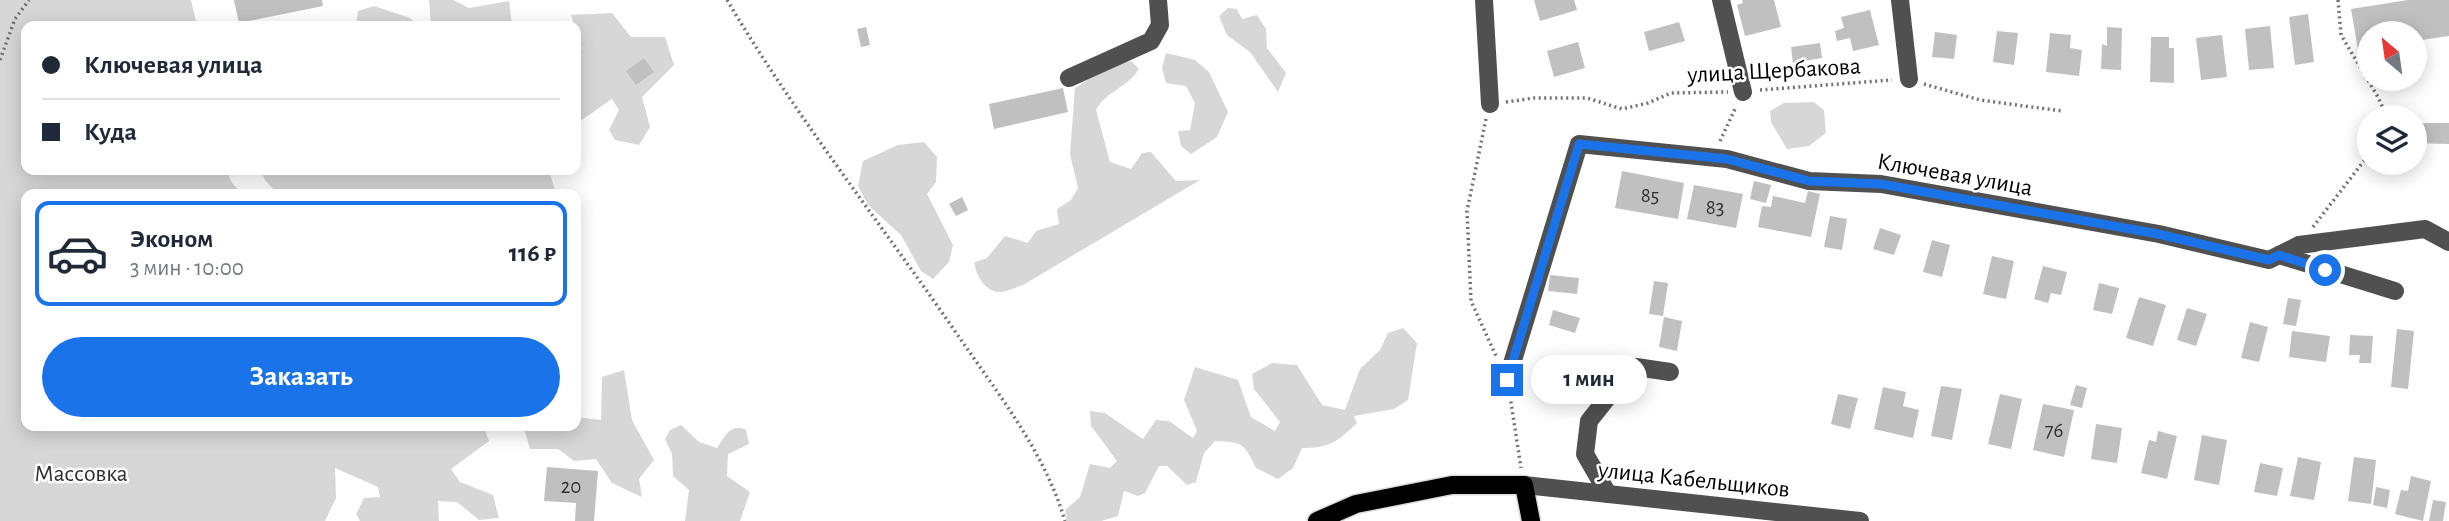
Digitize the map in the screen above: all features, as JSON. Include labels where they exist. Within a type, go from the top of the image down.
[{"type":"main road","points":[[1317,521],[1356,504],[1452,485],[1524,485],[1531,521]]},
{"type":"street","points":[[1069,78],[1151,41],[1160,25],[1158,0]]},
{"type":"street","points":[[1484,0],[1490,104]]},
{"type":"street","points":[[1721,0],[1743,92]]},
{"type":"street","points":[[1900,0],[1909,79]]},
{"type":"street","name":"Ключевая улица","points":[[1507,380],[1579,144],[1713,157],[1809,181],[1881,184],[2145,232],[2269,260],[2299,245],[2425,229],[2449,242]]},
{"type":"street","name":"Ключевая улица","points":[[2279,255],[2395,291]]},
{"type":"street","points":[[1608,494],[1585,454],[1589,421],[1620,382],[1636,367],[1670,372]]},
{"type":"street","name":"улица Кабельщиков","points":[[1524,485],[1860,521]]},
{"type":"path","points":[[0,60],[15,19],[29,0]]},
{"type":"path","points":[[727,0],[763,60],[1002,398],[1054,487],[1065,521]]},
{"type":"path","points":[[2338,0],[2341,35],[2382,105]]},
{"type":"path","name":"улица Щербакова","points":[[1490,104],[1534,99],[1587,98],[1622,109],[1648,103],[1671,93],[1743,92],[1909,79],[1980,100],[2062,111]]},
{"type":"path","points":[[1713,157],[1743,92]]},
{"type":"path","points":[[1490,104],[1467,211],[1471,301],[1507,380],[1524,485]]},
{"type":"path","points":[[2299,245],[2357,170]]},
{"type":"green space","name":"Массовка","points":[[0,0],[191,0],[196,21],[21,21],[21,175],[228,175],[237,189],[21,189],[21,431],[485,431],[489,441],[451,469],[460,482],[493,495],[499,518],[479,520],[457,502],[438,501],[439,521],[360,521],[356,514],[364,498],[380,497],[378,487],[335,468],[336,498],[325,521],[0,521]]},
{"type":"green space","points":[[429,0],[453,0],[469,8],[509,1],[511,21],[431,21]]},
{"type":"green space","points":[[374,6],[413,21],[357,21],[358,11]]},
{"type":"green space","points":[[1228,8],[1237,9],[1242,19],[1257,15],[1266,29],[1267,48],[1286,73],[1278,92],[1250,52],[1227,35],[1219,16]]},
{"type":"green space","points":[[612,13],[631,37],[665,37],[674,65],[642,97],[650,127],[639,145],[615,140],[609,130],[619,110],[612,99],[581,121],[581,21],[573,21],[571,15]]},
{"type":"green space","points":[[1166,53],[1195,60],[1209,72],[1228,112],[1217,137],[1191,154],[1181,146],[1178,131],[1190,130],[1195,103],[1186,86],[1166,83],[1162,68]]},
{"type":"green space","points":[[1131,61],[1139,69],[1134,76],[1105,98],[1096,110],[1110,162],[1131,169],[1142,153],[1151,152],[1176,181],[1200,180],[1023,285],[1002,292],[985,286],[975,262],[987,258],[1005,236],[1028,243],[1036,231],[1059,224],[1057,209],[1071,200],[1078,188],[1070,154],[1075,88],[1109,66]]},
{"type":"green space","points":[[1814,102],[1824,110],[1826,133],[1809,146],[1787,149],[1771,122],[1770,111],[1784,103]]},
{"type":"green space","points":[[924,142],[937,157],[936,182],[927,194],[953,245],[949,262],[933,279],[921,271],[901,235],[868,205],[858,186],[863,161],[898,145]]},
{"type":"green space","points":[[263,175],[550,175],[555,189],[273,189]]},
{"type":"green space","points":[[1403,328],[1417,343],[1408,400],[1394,409],[1354,416],[1357,423],[1338,439],[1320,447],[1302,448],[1293,468],[1278,479],[1256,468],[1242,446],[1232,442],[1215,441],[1204,453],[1196,482],[1187,485],[1167,466],[1159,466],[1145,493],[1138,496],[1124,491],[1118,516],[1101,521],[1067,521],[1065,510],[1080,497],[1090,464],[1110,468],[1117,461],[1091,426],[1090,411],[1105,413],[1143,439],[1156,420],[1169,421],[1193,438],[1197,431],[1184,400],[1195,367],[1238,380],[1251,417],[1275,431],[1280,422],[1254,389],[1252,374],[1272,363],[1297,365],[1322,405],[1345,410],[1360,369],[1380,350],[1388,333]]},
{"type":"green space","points":[[624,370],[632,420],[654,460],[639,479],[642,497],[612,483],[596,459],[574,461],[558,449],[530,449],[525,431],[581,431],[581,418],[601,420],[602,377]]},
{"type":"green space","points":[[681,425],[699,442],[717,448],[732,430],[746,430],[749,444],[728,454],[727,476],[750,492],[740,521],[685,521],[689,490],[673,476],[672,454],[665,439],[670,430]]},
{"type":"building","points":[[234,0],[322,0],[323,6],[239,21]]},
{"type":"building","points":[[1534,0],[1574,0],[1577,10],[1540,21]]},
{"type":"building","points":[[1742,0],[1774,0],[1781,27],[1745,36],[1737,5],[1743,3]]},
{"type":"building","points":[[2408,0],[2449,0],[2449,36],[2427,39],[2427,21],[2357,21],[2357,44],[2351,9]]},
{"type":"building","points":[[1870,10],[1879,45],[1853,51],[1850,38],[1837,41],[1835,31],[1844,28],[1841,17]]},
{"type":"building","points":[[2308,14],[2314,62],[2295,65],[2289,17]]},
{"type":"building","points":[[1679,22],[1685,41],[1649,51],[1644,32]]},
{"type":"building","points":[[2270,26],[2274,68],[2249,70],[2245,29]]},
{"type":"building","points":[[866,27],[870,45],[861,47],[857,29]]},
{"type":"building","points":[[2107,27],[2122,28],[2121,70],[2101,69],[2102,44],[2107,46]]},
{"type":"building","points":[[1997,31],[2018,33],[2014,65],[1993,62]]},
{"type":"building","points":[[1935,32],[1957,35],[1954,59],[1932,57]]},
{"type":"building","points":[[2050,33],[2071,35],[2070,48],[2082,50],[2079,76],[2046,72]]},
{"type":"building","points":[[2222,35],[2227,77],[2201,80],[2196,38]]},
{"type":"building","points":[[2151,37],[2169,37],[2169,48],[2174,48],[2174,83],[2150,82]]},
{"type":"building","points":[[1578,42],[1585,68],[1554,77],[1547,51]]},
{"type":"building","points":[[1820,43],[1822,58],[1793,63],[1791,47]]},
{"type":"building","points":[[644,58],[654,72],[636,85],[626,71]]},
{"type":"building","points":[[1063,88],[1068,112],[994,129],[989,104]]},
{"type":"building","points":[[2427,123],[2449,123],[2449,144],[2427,143]]},
{"type":"building","points":[[1622,171],[1684,183],[1678,219],[1615,208]]},
{"type":"building","points":[[1754,181],[1771,185],[1766,203],[1750,199]]},
{"type":"building","points":[[1694,185],[1743,194],[1736,228],[1687,219]]},
{"type":"building","points":[[1808,191],[1820,194],[1811,237],[1758,227],[1762,206],[1771,207],[1773,196],[1805,203]]},
{"type":"building","points":[[962,197],[968,210],[956,216],[949,204]]},
{"type":"building","points":[[1830,216],[1847,219],[1842,250],[1824,247]]},
{"type":"building","points":[[1880,228],[1901,235],[1894,255],[1873,249]]},
{"type":"building","points":[[1932,240],[1950,245],[1942,277],[1923,272]]},
{"type":"building","points":[[1992,256],[2014,261],[2006,299],[1983,294]]},
{"type":"building","points":[[2043,266],[2067,272],[2061,295],[2051,293],[2048,303],[2034,299]]},
{"type":"building","points":[[1550,275],[1579,278],[1577,294],[1548,291]]},
{"type":"building","points":[[1654,281],[1668,283],[1663,316],[1649,314]]},
{"type":"building","points":[[2099,283],[2119,288],[2112,314],[2093,310]]},
{"type":"building","points":[[2139,297],[2166,305],[2153,346],[2126,338]]},
{"type":"building","points":[[2288,298],[2301,300],[2296,326],[2283,324]]},
{"type":"building","points":[[2187,308],[2207,314],[2196,346],[2177,340]]},
{"type":"building","points":[[1553,310],[1580,318],[1575,333],[1549,325]]},
{"type":"building","points":[[1664,317],[1682,321],[1677,351],[1659,347]]},
{"type":"building","points":[[2250,322],[2268,327],[2259,362],[2241,358]]},
{"type":"building","points":[[2397,329],[2414,331],[2408,389],[2391,387]]},
{"type":"building","points":[[2292,331],[2330,336],[2326,362],[2289,357]]},
{"type":"building","points":[[2350,335],[2373,336],[2371,363],[2359,363],[2360,355],[2349,355]]},
{"type":"building","points":[[2076,385],[2087,388],[2082,408],[2070,405]]},
{"type":"building","points":[[1941,386],[1962,389],[1952,440],[1931,436]]},
{"type":"building","points":[[1883,387],[1906,392],[1903,406],[1919,410],[1913,438],[1874,429]]},
{"type":"building","points":[[1838,394],[1858,398],[1850,429],[1831,424]]},
{"type":"building","points":[[2000,394],[2022,399],[2011,449],[1988,444]]},
{"type":"building","points":[[2043,404],[2074,410],[2064,457],[2033,450]]},
{"type":"building","points":[[2096,424],[2122,428],[2117,463],[2091,459]]},
{"type":"building","points":[[2158,431],[2177,436],[2167,479],[2141,473],[2149,440],[2156,442]]},
{"type":"building","points":[[2202,435],[2227,440],[2219,485],[2194,480]]},
{"type":"building","points":[[2298,457],[2321,462],[2314,500],[2290,496]]},
{"type":"building","points":[[2354,457],[2376,460],[2371,504],[2348,501]]},
{"type":"building","points":[[2260,463],[2283,468],[2277,496],[2254,492]]},
{"type":"building","points":[[547,467],[598,471],[594,521],[575,521],[576,503],[544,501]]},
{"type":"building","points":[[2411,476],[2431,481],[2423,521],[2395,514],[2401,490],[2408,491]]},
{"type":"building","points":[[2376,487],[2390,490],[2387,508],[2373,505]]},
{"type":"building","points":[[2433,500],[2446,502],[2443,521],[2429,521]]},
{"type":"route","points":[[1507,380],[1539,267],[1579,144],[1727,159],[1809,181],[1881,184],[2158,234],[2269,260],[2279,255],[2325,270]]}]
